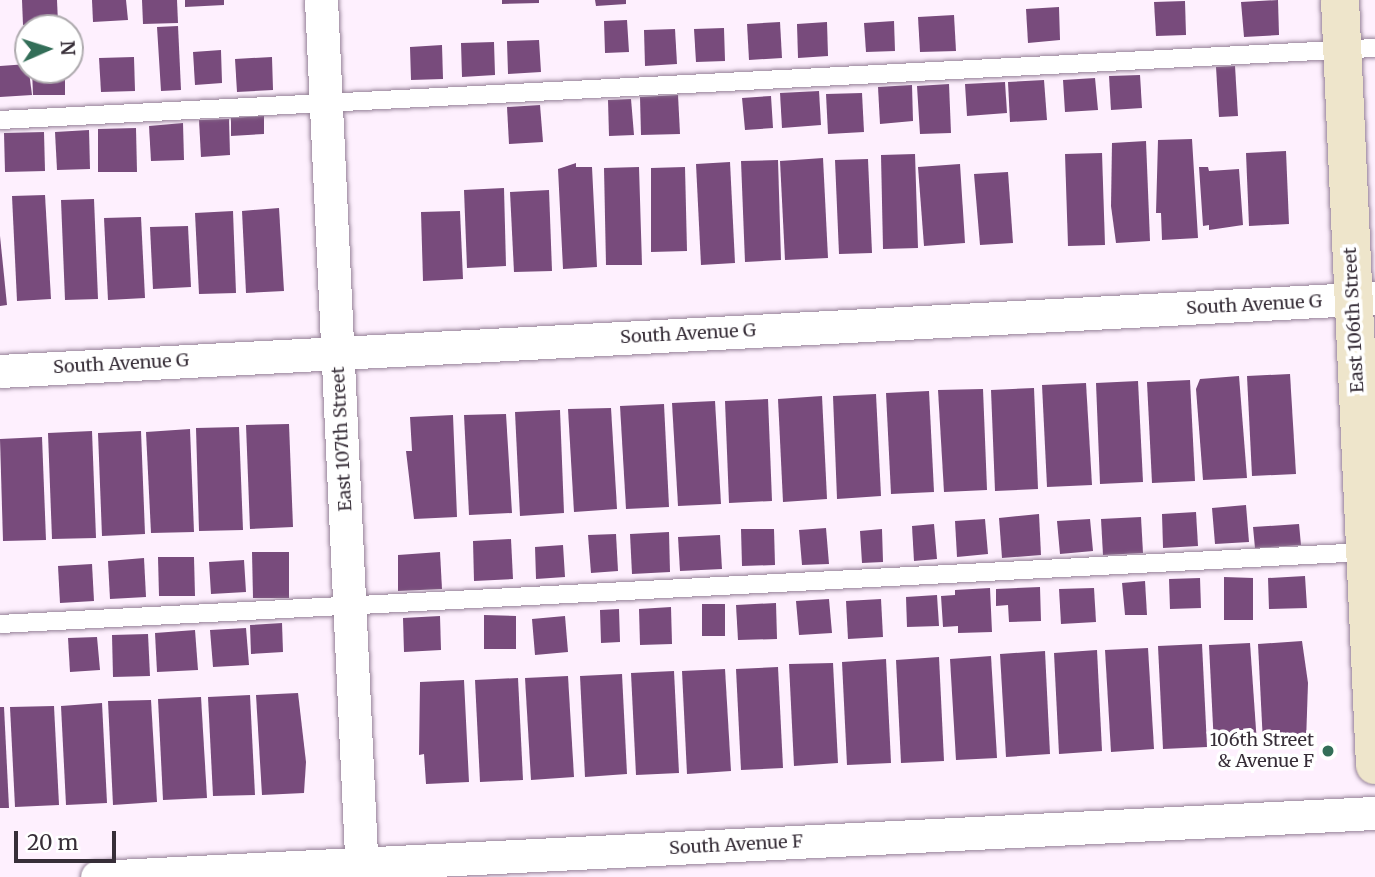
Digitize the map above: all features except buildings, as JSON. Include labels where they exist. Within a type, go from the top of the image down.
[{"type":"main road","name":"East 106th Street","points":[[1339,0],[1358,48],[1375,765]]},
{"type":"street","name":"East 107th Street","points":[[321,0],[362,870]]},
{"type":"street","name":"South Avenue G","points":[[0,371],[1364,299]]},
{"type":"street","name":"South Avenue F","points":[[97,877],[362,870],[1375,813]]},
{"type":"lane","points":[[0,120],[1358,48]]},
{"type":"lane","points":[[0,624],[1369,549]]},
{"type":"place","name":"106th Street & Avenue F","points":[[1328,751]]}]
